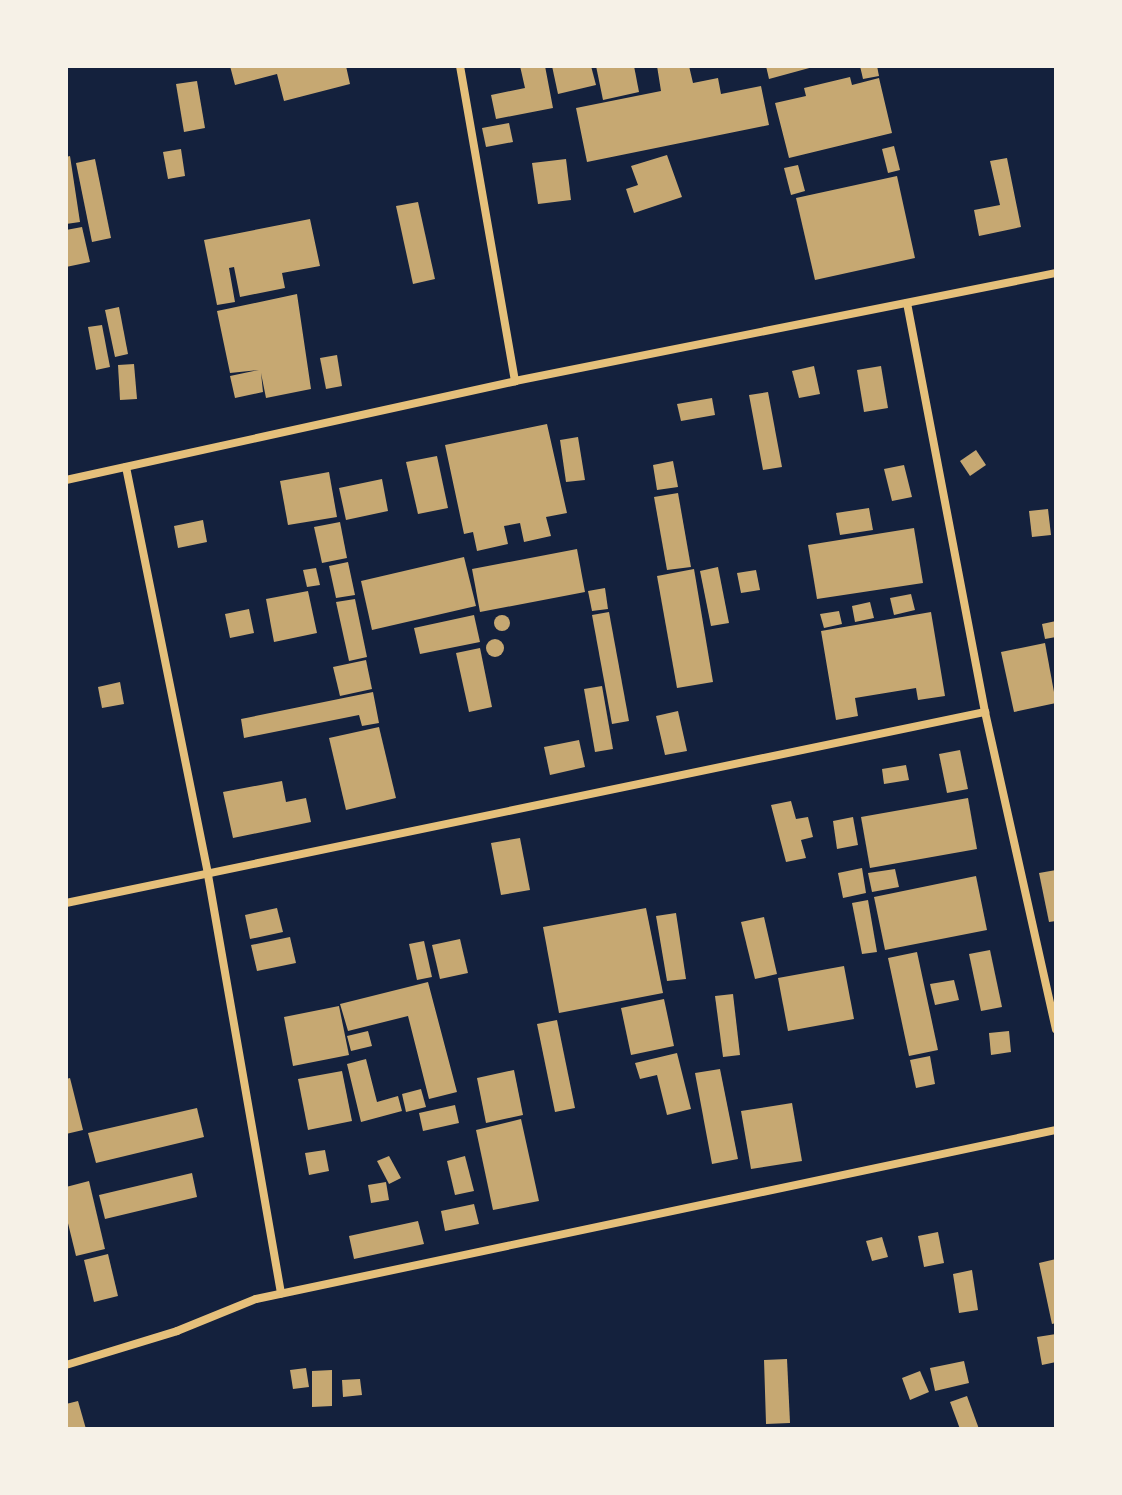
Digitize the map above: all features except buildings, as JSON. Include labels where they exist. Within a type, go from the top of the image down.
[{"type":"street","points":[[460,66],[515,381]]},
{"type":"street","points":[[66,480],[515,381],[1056,273]]},
{"type":"street","points":[[907,303],[985,712],[1056,1029]]},
{"type":"street","points":[[126,467],[208,875],[281,1294]]},
{"type":"street","points":[[66,903],[985,712]]},
{"type":"street","points":[[66,1365],[177,1331],[256,1299],[1056,1130]]}]
